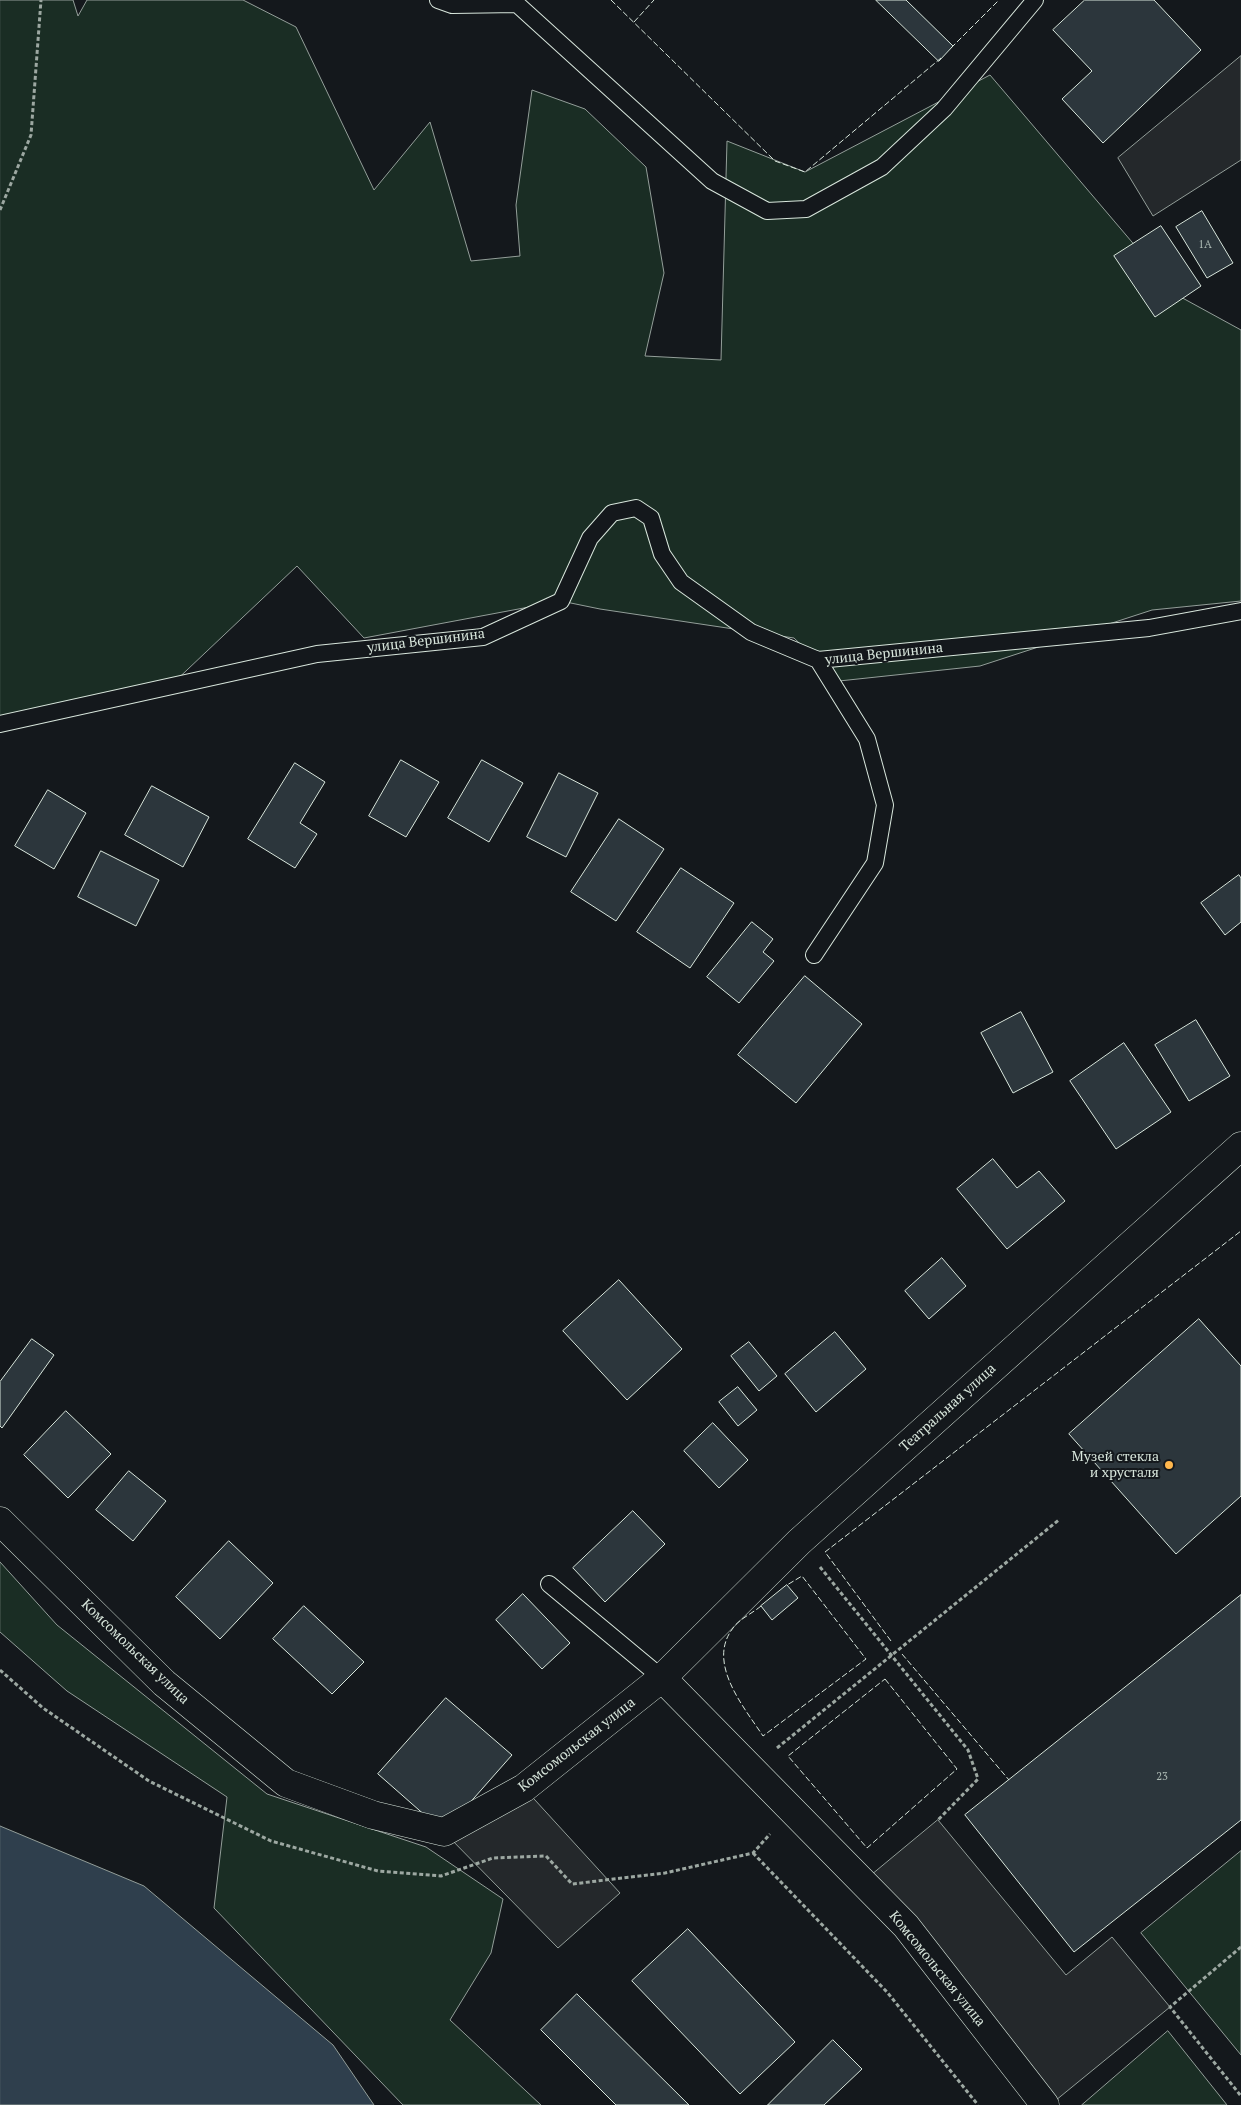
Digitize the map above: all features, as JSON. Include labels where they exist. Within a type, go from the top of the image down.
[{"type":"street","name":"Театральная улица","points":[[662,1678],[799,1542],[1241,1146]]},
{"type":"street","name":"Комсомольская улица","points":[[0,1521],[164,1683],[286,1783],[373,1815],[444,1832],[524,1788],[662,1678],[906,1926],[1045,2105]]},
{"type":"lane","points":[[438,0],[452,4],[516,4],[712,181],[767,211],[806,209],[882,167],[944,108],[1035,0]]},
{"type":"lane","name":"улица Вершинина","points":[[0,724],[316,654],[483,637],[561,601],[590,538],[612,513],[636,508],[651,518],[662,554],[682,582],[751,632],[818,660],[1149,628],[1241,611]]},
{"type":"lane","points":[[814,955],[875,863],[885,804],[867,739],[818,660]]},
{"type":"lane","points":[[549,1584],[662,1678]]},
{"type":"path","points":[[0,210],[31,135],[41,0]]},
{"type":"path","points":[[751,1769],[1060,1519]]},
{"type":"path","points":[[799,1542],[968,1750],[978,1780],[938,1820]]},
{"type":"path","points":[[753,1853],[887,1992],[978,2105]]},
{"type":"path","points":[[1241,1947],[1170,2007],[1241,2096]]},
{"type":"green space","points":[[0,0],[73,0],[78,16],[87,0],[243,0],[296,27],[374,190],[430,122],[471,261],[520,256],[516,205],[532,90],[585,109],[646,167],[664,273],[645,356],[721,360],[727,141],[805,172],[990,75],[1177,295],[1241,330],[1241,601],[1152,610],[980,666],[839,681],[794,638],[600,609],[561,601],[364,638],[297,566],[169,687],[0,724]]},
{"type":"green space","points":[[0,1562],[57,1625],[267,1794],[426,1847],[503,1899],[491,1953],[450,2020],[541,2105],[403,2105],[214,1908],[227,1797],[67,1691],[0,1632]]},
{"type":"green space","points":[[1241,1851],[1241,2055],[1141,1933]]},
{"type":"green space","points":[[1168,2031],[1227,2105],[1082,2105]]},
{"type":"shaded area","points":[[1241,56],[1241,160],[1153,216],[1118,158]]},
{"type":"shaded area","points":[[524,1788],[620,1893],[558,1948],[444,1832]]},
{"type":"shaded area","points":[[938,1820],[1066,1975],[1112,1937],[1170,2007],[1050,2105],[862,1883]]},
{"type":"water","points":[[0,1826],[144,1886],[333,2045],[374,2105],[0,2105]]},
{"type":"building","points":[[876,0],[906,0],[953,46],[939,61]]},
{"type":"building","points":[[1085,0],[1154,0],[1201,50],[1103,143],[1062,99],[1092,71],[1053,30]]},
{"type":"building","points":[[1202,211],[1233,263],[1207,278],[1176,227]]},
{"type":"building","points":[[1161,226],[1201,286],[1155,317],[1114,256]]},
{"type":"building","points":[[401,760],[439,782],[406,837],[369,816]]},
{"type":"building","points":[[482,760],[523,783],[489,842],[448,818]]},
{"type":"building","points":[[295,763],[325,782],[300,823],[317,834],[295,868],[248,839]]},
{"type":"building","points":[[559,773],[598,793],[566,857],[527,837]]},
{"type":"building","points":[[152,786],[209,817],[183,867],[125,835]]},
{"type":"building","points":[[48,790],[86,813],[54,869],[15,846]]},
{"type":"building","points":[[619,819],[664,849],[616,921],[571,892]]},
{"type":"building","points":[[101,851],[159,880],[136,926],[78,897]]},
{"type":"building","points":[[681,868],[734,903],[690,968],[637,932]]},
{"type":"building","points":[[1239,875],[1241,878],[1241,922],[1225,935],[1201,903]]},
{"type":"building","points":[[752,922],[773,939],[763,952],[774,961],[739,1003],[707,977]]},
{"type":"building","points":[[805,976],[862,1024],[796,1103],[738,1055]]},
{"type":"building","points":[[1021,1012],[1053,1072],[1013,1093],[981,1033]]},
{"type":"building","points":[[1196,1020],[1230,1076],[1189,1101],[1155,1045]]},
{"type":"building","points":[[1124,1043],[1171,1112],[1116,1149],[1070,1081]]},
{"type":"building","points":[[993,1159],[1017,1188],[1039,1171],[1065,1201],[1007,1249],[957,1189]]},
{"type":"building","points":[[942,1258],[966,1286],[929,1319],[905,1291]]},
{"type":"building","points":[[619,1280],[682,1349],[627,1400],[563,1331]]},
{"type":"building","name":"Музей стекла и хрусталя","points":[[1199,1319],[1241,1366],[1241,1496],[1176,1554],[1069,1434]]},
{"type":"building","points":[[835,1332],[866,1369],[816,1412],[785,1374]]},
{"type":"building","points":[[32,1339],[54,1355],[2,1428],[0,1426],[0,1382]]},
{"type":"building","points":[[749,1342],[777,1376],[759,1391],[731,1356]]},
{"type":"building","points":[[738,1387],[757,1410],[738,1426],[719,1402]]},
{"type":"building","points":[[66,1411],[111,1454],[68,1498],[24,1455]]},
{"type":"building","points":[[713,1423],[748,1460],[719,1488],[684,1451]]},
{"type":"building","points":[[129,1471],[166,1501],[133,1541],[96,1510]]},
{"type":"building","points":[[633,1511],[665,1544],[605,1602],[573,1568]]},
{"type":"building","points":[[229,1541],[273,1583],[220,1639],[176,1597]]},
{"type":"building","points":[[787,1585],[798,1598],[772,1620],[761,1606]]},
{"type":"building","points":[[523,1594],[570,1643],[542,1669],[496,1620]]},
{"type":"building","points":[[1241,1595],[1241,1820],[1074,1952],[965,1815]]},
{"type":"building","points":[[304,1606],[364,1662],[332,1694],[273,1639]]},
{"type":"building","points":[[446,1698],[512,1755],[444,1832],[378,1774]]},
{"type":"building","points":[[688,1929],[795,2042],[740,2094],[632,1981]]},
{"type":"building","points":[[577,1994],[689,2105],[616,2105],[541,2030]]},
{"type":"building","points":[[833,2040],[862,2069],[824,2105],[768,2105]]},
{"type":"fence","points":[[611,0],[775,161],[805,172],[941,58]]},
{"type":"fence","points":[[634,22],[654,0]]},
{"type":"fence","points":[[951,48],[999,0]]},
{"type":"fence","points":[[891,1641],[825,1552],[1241,1231]]},
{"type":"fence","points":[[761,1606],[733,1628],[726,1642],[724,1656],[731,1684],[746,1712],[763,1736],[866,1659],[802,1576],[787,1585]]},
{"type":"fence","points":[[902,1654],[1009,1780]]},
{"type":"fence","points":[[885,1679],[957,1769],[867,1848],[788,1756],[885,1679]]},
{"type":"place","name":"Музей стекла и хрусталя","points":[[1169,1465]]}]
